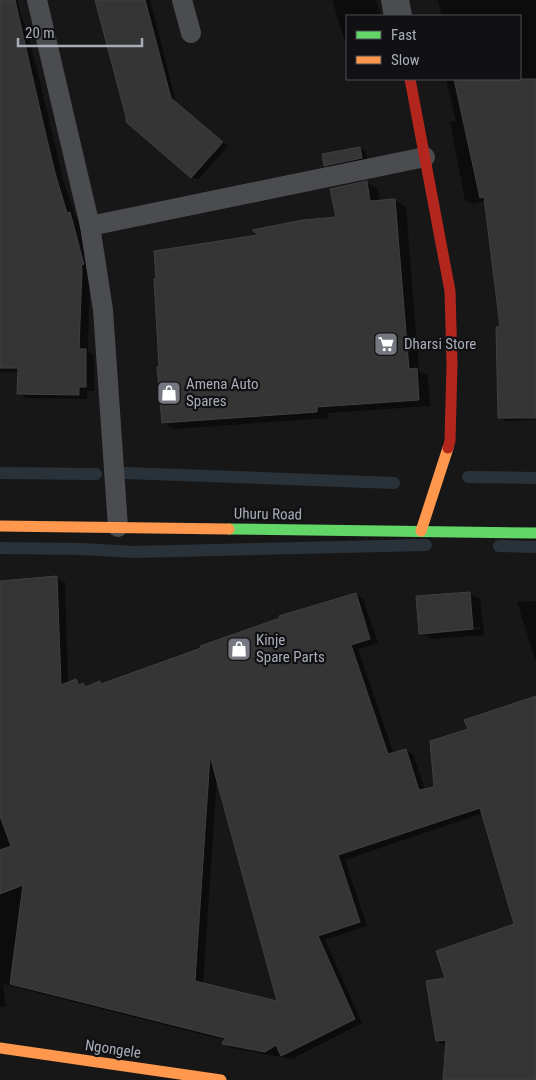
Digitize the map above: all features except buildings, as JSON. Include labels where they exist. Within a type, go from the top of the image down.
[{"type":"street","points":[[395,0],[398,15]]},
{"type":"street","points":[[410,80],[450,291],[452,364],[450,441],[421,531]]},
{"type":"street","name":"Uhuru Road","points":[[0,526],[536,533]]},
{"type":"street","name":"Ngongele","points":[[0,1048],[222,1080]]},
{"type":"lane","points":[[37,0],[90,226],[103,310],[118,527]]},
{"type":"lane","points":[[182,0],[191,33]]},
{"type":"lane","points":[[90,226],[425,157]]},
{"type":"waterway","points":[[0,473],[96,474]]},
{"type":"waterway","points":[[125,473],[394,483]]},
{"type":"waterway","points":[[468,477],[536,478]]},
{"type":"waterway","points":[[0,548],[133,552],[426,545]]},
{"type":"waterway","points":[[499,546],[536,547]]},
{"type":"traffic: fast","points":[[229,529],[536,533]]},
{"type":"traffic: slow","points":[[421,531],[448,448]]},
{"type":"traffic: slow","points":[[0,526],[229,529]]},
{"type":"traffic: slow","points":[[0,1048],[221,1080]]},
{"type":"traffic: jam","points":[[410,80],[450,291],[452,364],[450,441],[448,448]]},
{"type":"place","name":"Dharsi Store","points":[[386,344]]},
{"type":"place","name":"Amena Auto Spares","points":[[169,393]]},
{"type":"place","name":"Kinje Spare Parts","points":[[239,649]]}]
